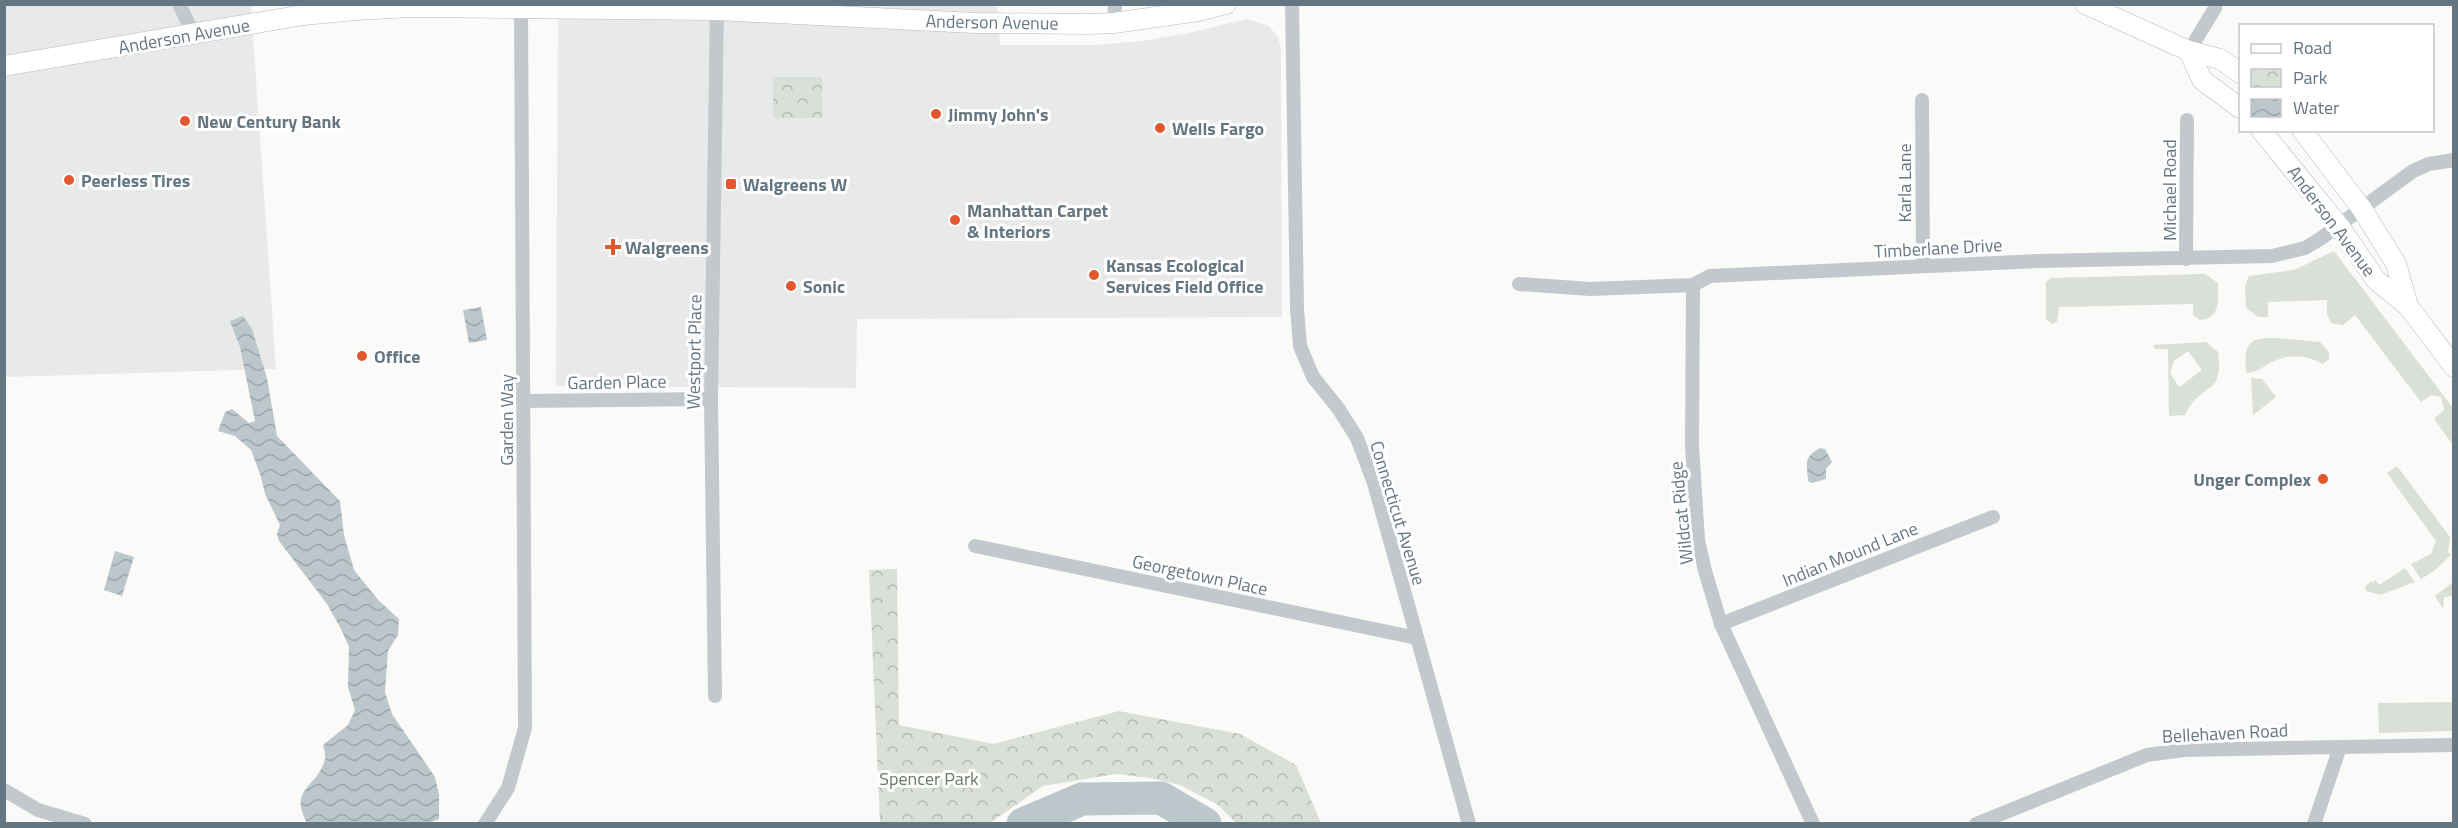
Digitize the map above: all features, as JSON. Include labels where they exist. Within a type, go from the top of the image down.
[{"type":"main road","name":"Anderson Avenue","points":[[4,66],[303,15],[356,10],[717,7],[975,24],[1114,14],[1198,11],[1226,4]]},
{"type":"main road","points":[[2085,4],[2189,51],[2220,58],[2239,72]]},
{"type":"main road","points":[[2189,51],[2202,80],[2239,107]]},
{"type":"main road","name":"Anderson Avenue","points":[[2263,132],[2396,264],[2408,306]]},
{"type":"main road","name":"Anderson Avenue","points":[[2303,132],[2350,218],[2376,280],[2408,306],[2454,367]]},
{"type":"street","points":[[179,4],[194,35]]},
{"type":"street","name":"Connecticut Avenue","points":[[1292,4],[1297,309],[1300,346],[1314,377],[1338,408],[1360,447],[1374,483],[1469,824]]},
{"type":"street","points":[[2189,51],[2215,8],[2215,4]]},
{"type":"street","name":"Westport Place","points":[[715,696],[711,399],[717,7]]},
{"type":"street","name":"Garden Way","points":[[485,824],[508,788],[525,728],[521,8]]},
{"type":"street","name":"Karla Lane","points":[[1922,100],[1923,266]]},
{"type":"street","name":"Michael Road","points":[[2186,259],[2187,120]]},
{"type":"street","name":"Timberlane Drive","points":[[1519,284],[1590,289],[1693,285],[1710,276],[2038,261],[2272,256],[2305,248],[2413,171],[2429,164],[2454,160]]},
{"type":"street","name":"Wildcat Ridge","points":[[1693,285],[1692,445],[1698,540],[1707,582],[1721,624],[1813,824]]},
{"type":"street","name":"Garden Place","points":[[524,401],[711,399]]},
{"type":"street","name":"Indian Mound Lane","points":[[1721,624],[1993,517]]},
{"type":"street","name":"Georgetown Place","points":[[975,546],[1417,638]]},
{"type":"street","name":"Bellehaven Road","points":[[1976,824],[2147,755],[2184,750],[2454,745]]},
{"type":"street","points":[[2314,824],[2340,747]]},
{"type":"street","points":[[4,790],[38,810],[85,824]]},
{"type":"shaded area","points":[[4,5],[265,5],[251,7],[276,369],[5,377]]},
{"type":"shaded area","points":[[558,5],[997,5],[1000,45],[1094,45],[1141,41],[1189,33],[1247,19],[1269,26],[1278,37],[1281,51],[1282,317],[857,319],[856,388],[556,386]]},
{"type":"green space","points":[[773,77],[822,77],[822,118],[773,118]]},
{"type":"green space","points":[[2334,251],[2453,408],[2453,445],[2434,419],[2444,410],[2441,397],[2431,395],[2421,402],[2355,315],[2343,325],[2331,323],[2327,314],[2327,300],[2268,302],[2268,317],[2258,317],[2246,308],[2245,286],[2249,276],[2294,270]]},
{"type":"green space","points":[[2205,274],[2218,283],[2217,307],[2212,316],[2207,319],[2200,320],[2193,315],[2193,304],[2059,307],[2057,322],[2052,324],[2046,319],[2046,282],[2051,278]]},
{"type":"green space","points":[[2276,338],[2320,342],[2329,352],[2329,359],[2323,364],[2305,357],[2285,357],[2246,373],[2246,355],[2249,345],[2259,339]]},
{"type":"green space","points":[[2206,342],[2218,352],[2218,376],[2210,388],[2191,404],[2185,415],[2169,416],[2168,349],[2155,349],[2153,345]],"holes":[[[2188,351],[2202,370],[2179,387],[2170,373],[2174,361]]]},
{"type":"green space","points":[[2251,378],[2262,379],[2276,397],[2253,415]]},
{"type":"green space","points":[[2397,466],[2450,537],[2448,552],[2451,555],[2434,571],[2421,579],[2411,564],[2431,554],[2436,541],[2387,473]]},
{"type":"green space","points":[[2405,568],[2415,582],[2380,595],[2366,591],[2365,587],[2371,581],[2372,583],[2375,580],[2381,584]]},
{"type":"green space","name":"Spencer Park","points":[[897,569],[899,725],[993,744],[1119,711],[1240,734],[1296,765],[1321,823],[1236,823],[1218,805],[1180,785],[1150,778],[1116,774],[1043,786],[990,823],[880,823],[869,570]]},
{"type":"green space","points":[[2453,582],[2453,596],[2444,597],[2443,609],[2435,596]]},
{"type":"green space","points":[[2453,702],[2453,731],[2379,733],[2378,703]]},
{"type":"water","points":[[481,307],[487,340],[469,343],[463,310]]},
{"type":"water","points":[[243,316],[252,329],[267,378],[277,436],[340,501],[344,535],[354,570],[379,601],[399,619],[398,635],[388,651],[385,692],[392,714],[435,777],[439,795],[439,819],[429,823],[307,823],[302,811],[302,795],[317,776],[325,759],[323,745],[348,725],[355,710],[348,687],[349,647],[327,604],[279,541],[277,534],[280,525],[265,494],[251,450],[235,436],[218,431],[225,412],[232,409],[249,423],[255,421],[240,347],[230,321]]},
{"type":"water","points":[[1820,448],[1825,449],[1832,462],[1826,469],[1826,479],[1812,483],[1808,481],[1807,461]]},
{"type":"water","points":[[115,551],[134,557],[122,596],[104,590]]},
{"type":"waterway","points":[[1023,824],[1082,799],[1161,798],[1205,824]]},
{"type":"place","name":"Jimmy John's","points":[[936,114]]},
{"type":"place","name":"New Century Bank","points":[[185,121]]},
{"type":"place","name":"Wells Fargo","points":[[1160,128]]},
{"type":"place","name":"Peerless Tires","points":[[69,180]]},
{"type":"place","name":"Walgreens W","points":[[731,184]]},
{"type":"place","name":"Manhattan Carpet & Interiors","points":[[955,220]]},
{"type":"place","name":"Walgreens","points":[[613,247]]},
{"type":"place","name":"Kansas Ecological Services Field Office","points":[[1094,275]]},
{"type":"place","name":"Sonic","points":[[791,286]]},
{"type":"place","name":"Office","points":[[362,356]]},
{"type":"place","name":"Unger Complex","points":[[2323,479]]}]
